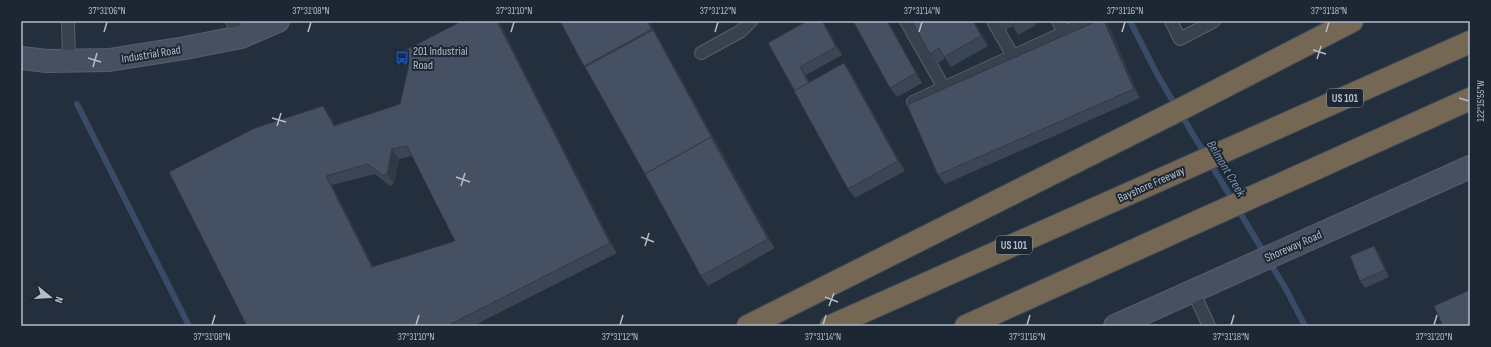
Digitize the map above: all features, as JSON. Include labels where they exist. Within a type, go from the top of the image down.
[{"type":"highway","points":[[748,326],[1169,114],[1192,104],[1352,21]]},
{"type":"highway","name":"Bayshore Freeway","points":[[831,326],[1470,42]]},
{"type":"highway","points":[[966,326],[1225,211],[1470,99]]},
{"type":"street","name":"Industrial Road","points":[[21,58],[47,61],[109,60],[185,48],[236,29],[278,21]]},
{"type":"street","name":"Shoreway Road","points":[[1116,326],[1470,167]]},
{"type":"lane","points":[[68,21],[69,61]]},
{"type":"lane","points":[[701,52],[741,32],[751,21]]},
{"type":"lane","points":[[906,21],[944,88]]},
{"type":"lane","points":[[993,21],[1013,56]]},
{"type":"lane","points":[[1058,21],[1064,32]]},
{"type":"lane","points":[[913,102],[1089,21]]},
{"type":"lane","points":[[1171,21],[1180,39],[1214,21]]},
{"type":"lane","points":[[1193,291],[1209,326]]},
{"type":"building","points":[[462,21],[497,21],[610,243],[447,326],[247,326],[169,172],[255,128],[323,106],[334,126],[400,104],[409,64],[404,51]],"holes":[[[407,146],[455,241],[372,267],[326,176],[368,164],[383,176],[387,174],[392,149]]]},
{"type":"building","points":[[560,21],[647,21],[652,29],[584,66]]},
{"type":"building","points":[[807,21],[822,21],[836,47],[800,67],[809,83],[795,91],[768,43]]},
{"type":"building","points":[[853,21],[887,21],[916,73],[890,88]]},
{"type":"building","points":[[912,21],[973,21],[981,36],[944,57],[939,48],[930,54]]},
{"type":"building","points":[[1009,21],[1019,21],[1012,25]]},
{"type":"building","points":[[1097,21],[1104,21],[1134,89],[938,175],[907,105]]},
{"type":"building","points":[[653,30],[712,138],[711,137],[645,174],[585,67]]},
{"type":"building","points":[[844,63],[898,161],[848,189],[794,91]]},
{"type":"building","points":[[711,137],[768,239],[701,276],[645,174]]},
{"type":"building","points":[[1374,246],[1385,270],[1360,281],[1350,256]]},
{"type":"building","points":[[1470,290],[1470,326],[1443,326],[1434,306]]},
{"type":"waterway","name":"Belmont Creek","points":[[1130,21],[1158,76],[1287,291],[1305,326]]},
{"type":"waterway","points":[[77,104],[189,326]]},
{"type":"place","name":"201 Industrial Road","points":[[402,58]]}]
